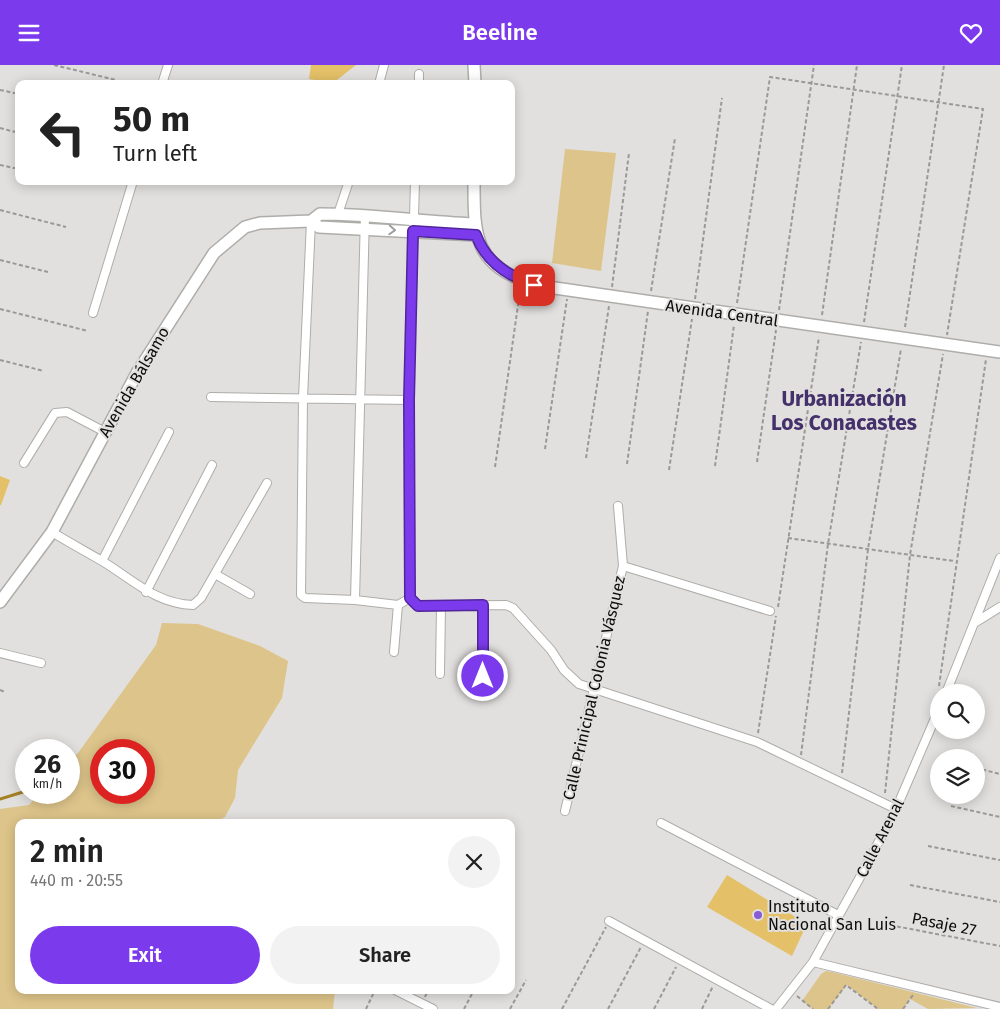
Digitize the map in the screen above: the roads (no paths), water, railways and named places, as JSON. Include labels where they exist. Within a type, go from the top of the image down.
[{"type":"street","points":[[163,80],[168,65]]},
{"type":"street","points":[[380,80],[384,65]]},
{"type":"street","points":[[474,65],[475,80]]},
{"type":"street","points":[[419,74],[419,80]]},
{"type":"street","points":[[93,313],[132,185]]},
{"type":"street","points":[[338,214],[348,185]]},
{"type":"street","points":[[415,185],[409,400],[410,598],[415,605],[506,605],[513,608],[551,650],[578,684],[593,687],[757,742],[896,809]]},
{"type":"street","points":[[474,185],[475,229]]},
{"type":"street","name":"Avenida Bálsamo","points":[[0,602],[52,532],[136,373],[214,253],[244,227],[260,223],[311,221],[320,214],[396,217],[414,226]]},
{"type":"street","points":[[355,600],[366,215]]},
{"type":"street","points":[[311,221],[304,398],[301,595],[305,598],[355,600],[398,605],[410,598]]},
{"type":"street","name":"Avenida Bálsamo","points":[[311,221],[319,227],[365,229],[414,226],[475,229]]},
{"type":"street","name":"Avenida Central","points":[[475,229],[482,249],[495,264],[512,277],[534,285],[996,351]]},
{"type":"street","points":[[211,397],[409,400]]},
{"type":"street","points":[[24,463],[55,413],[67,411],[105,432]]},
{"type":"street","points":[[102,561],[169,433]]},
{"type":"street","points":[[146,592],[212,465]]},
{"type":"street","points":[[52,532],[102,561],[146,592],[182,605],[193,605],[201,598],[267,483]]},
{"type":"street","name":"Calle Prinicipal Colonia Vásquez","points":[[565,811],[622,565],[618,506]]},
{"type":"street","points":[[946,684],[975,623],[1000,558]]},
{"type":"street","points":[[622,565],[770,611]]},
{"type":"street","points":[[215,574],[250,594]]},
{"type":"street","points":[[394,652],[398,605]]},
{"type":"street","points":[[440,674],[441,605]]},
{"type":"street","points":[[483,605],[483,676]]},
{"type":"street","points":[[975,623],[1000,607]]},
{"type":"street","points":[[0,653],[41,663]]},
{"type":"street","name":"Calle Arenal","points":[[776,1009],[813,962],[896,809],[930,730]]},
{"type":"street","points":[[661,823],[838,915]]},
{"type":"street","points":[[609,921],[771,1009]]},
{"type":"street","points":[[813,962],[1000,1007]]},
{"type":"street","points":[[403,994],[433,1009]]},
{"type":"waterway","points":[[0,799],[15,794]]},
{"type":"place","name":"Instituto Nacional San Luis","points":[[758,915]]},
{"type":"district","name":"Urbanización Los Conacastes","points":[[844,411]]}]
